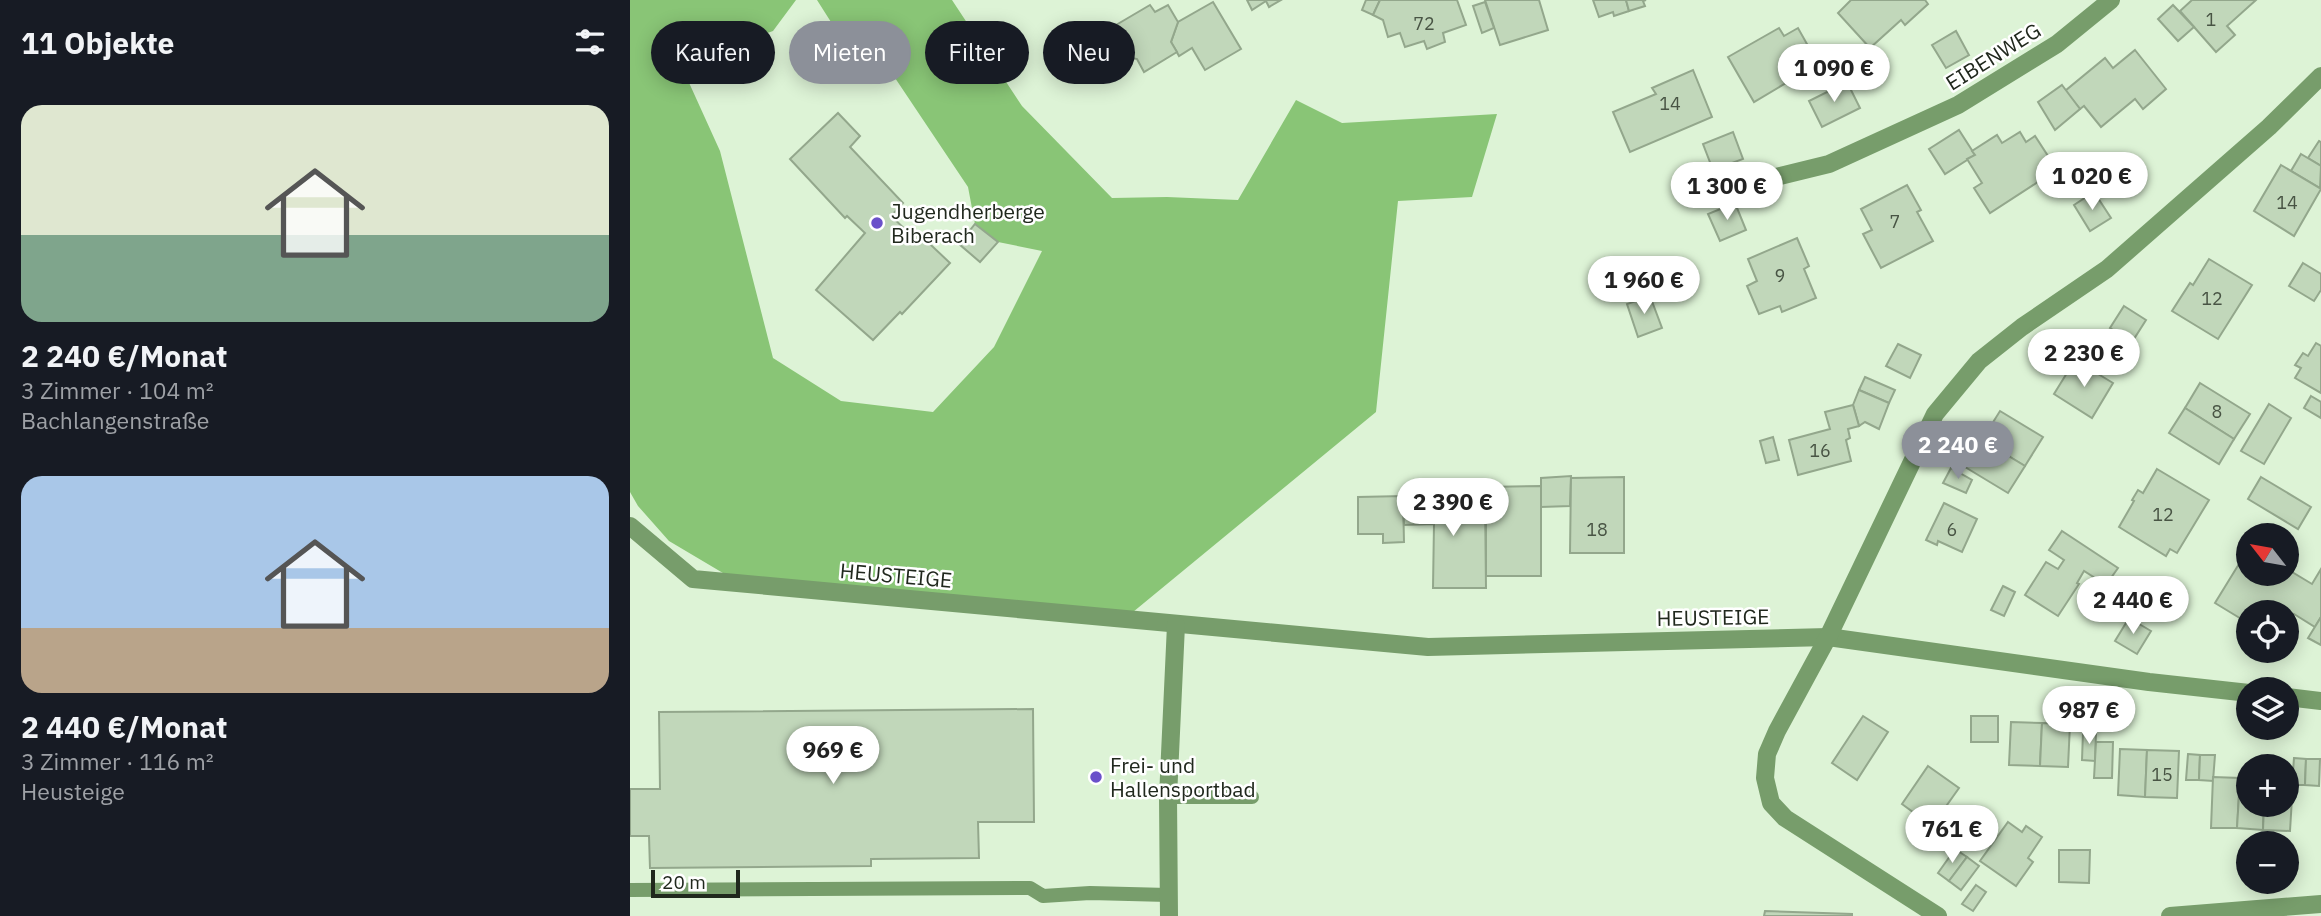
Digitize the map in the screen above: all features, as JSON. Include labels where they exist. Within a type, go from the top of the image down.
[{"type":"street","name":"EIBENWEG","points":[[1772,178],[1829,164],[1958,105],[2057,44],[2111,0]]},
{"type":"street","points":[[1938,916],[1785,818],[1771,803],[1765,778],[1767,754],[1777,731],[1828,637],[1935,414],[1979,361],[2021,327],[2107,269],[2269,127],[2321,76]]},
{"type":"street","name":"HEUSTEIGE","points":[[630,526],[693,579],[1428,647],[1828,637],[2236,692]]},
{"type":"street","points":[[1169,916],[1168,797],[1176,625]]},
{"type":"street","points":[[2299,698],[2321,701]]},
{"type":"street","points":[[2169,916],[2321,904]]},
{"type":"lane","points":[[1168,797],[1252,797]]},
{"type":"lane","points":[[630,890],[1030,888],[1043,896],[1090,893],[1168,895]]},
{"type":"green space","points":[[630,0],[796,0],[775,28],[775,21],[651,21],[651,84],[690,84],[720,151],[773,358],[841,401],[933,412],[994,347],[1042,251],[998,242],[975,224],[968,187],[899,84],[911,84],[911,21],[830,21],[817,0],[952,0],[966,21],[925,21],[925,84],[1007,84],[1022,106],[1112,198],[1238,200],[1296,100],[1342,123],[1497,114],[1472,197],[1398,201],[1376,412],[1133,612],[728,576],[669,541],[638,506],[630,492]]},
{"type":"building","points":[[1247,0],[1281,0],[1269,7],[1266,1],[1252,10]]},
{"type":"building","points":[[1366,0],[1380,0],[1373,15],[1362,10]]},
{"type":"building","points":[[1380,0],[1457,0],[1466,25],[1443,33],[1445,42],[1427,49],[1424,41],[1405,47],[1400,33],[1388,37],[1383,20],[1373,15]]},
{"type":"building","points":[[1485,0],[1539,0],[1548,30],[1500,45]]},
{"type":"building","points":[[1593,0],[1626,0],[1629,11],[1614,16],[1613,12],[1599,17]]},
{"type":"building","points":[[1626,0],[1646,0],[1643,1],[1645,6],[1629,11]]},
{"type":"building","points":[[1851,0],[1925,0],[1928,4],[1905,25],[1901,20],[1870,48],[1838,13]]},
{"type":"building","points":[[2192,0],[2256,0],[2227,26],[2235,35],[2216,52],[2180,11]]},
{"type":"building","points":[[1213,2],[1241,49],[1205,70],[1192,48],[1179,56],[1171,42],[1178,22]]},
{"type":"building","points":[[1485,2],[1494,28],[1482,33],[1473,6]]},
{"type":"building","points":[[1150,5],[1155,12],[1168,5],[1178,22],[1171,42],[1177,52],[1144,72],[1135,59],[1135,21],[1123,21]]},
{"type":"building","points":[[2173,5],[2194,27],[2178,41],[2158,19]]},
{"type":"building","points":[[1779,28],[1784,36],[1798,28],[1821,69],[1794,85],[1791,80],[1754,102],[1728,57]]},
{"type":"building","points":[[1956,31],[1969,55],[1946,68],[1932,45]]},
{"type":"building","points":[[2135,50],[2166,89],[2143,109],[2135,99],[2101,127],[2084,106],[2080,109],[2065,91],[2105,58],[2113,68]]},
{"type":"building","points":[[1693,70],[1712,117],[1630,152],[1613,112],[1656,94],[1652,88]]},
{"type":"building","points":[[1847,82],[1860,108],[1822,127],[1809,101]]},
{"type":"building","points":[[2062,85],[2080,109],[2055,130],[2038,102]]},
{"type":"building","name":"Jugendherberge Biberach","points":[[838,113],[860,136],[850,147],[903,203],[891,216],[909,233],[914,229],[950,263],[902,314],[900,312],[873,340],[816,290],[865,233],[847,216],[845,218],[790,159]]},
{"type":"building","points":[[1959,130],[1975,155],[1945,174],[1929,149]]},
{"type":"building","points":[[1733,132],[1743,159],[1713,170],[1703,144]]},
{"type":"building","points":[[2020,132],[2026,142],[2035,136],[2061,176],[2045,186],[2041,180],[1990,213],[1974,188],[1982,183],[1967,159],[1975,155],[1972,151],[1997,135],[2002,143]]},
{"type":"building","points":[[2319,141],[2321,142],[2321,166],[2308,158]]},
{"type":"building","points":[[2301,154],[2321,166],[2320,188],[2291,171]]},
{"type":"building","points":[[2281,165],[2321,189],[2294,236],[2254,211]]},
{"type":"building","points":[[1907,185],[1921,210],[1917,212],[1933,241],[1881,268],[1863,234],[1872,230],[1861,209]]},
{"type":"building","points":[[2094,192],[2111,218],[2090,231],[2074,205]]},
{"type":"building","points":[[1735,203],[1746,230],[1720,241],[1708,214]]},
{"type":"building","points":[[975,224],[998,242],[980,262],[959,244]]},
{"type":"building","points":[[1797,238],[1809,266],[1804,269],[1816,298],[1782,312],[1780,306],[1759,314],[1747,286],[1757,281],[1748,259]]},
{"type":"building","points":[[2209,259],[2252,285],[2218,339],[2172,311]]},
{"type":"building","points":[[2303,263],[2321,274],[2321,290],[2314,301],[2289,286]]},
{"type":"building","points":[[1650,296],[1662,328],[1638,337],[1627,304]]},
{"type":"building","points":[[2124,306],[2146,320],[2132,342],[2110,328]]},
{"type":"building","points":[[2060,339],[2085,354],[2079,363],[2075,360],[2072,365],[2052,352]]},
{"type":"building","points":[[2316,343],[2321,346],[2321,393],[2295,378],[2301,368],[2295,365],[2303,353],[2308,356]]},
{"type":"building","points":[[1898,344],[1921,355],[1910,378],[1886,366]]},
{"type":"building","points":[[2075,360],[2113,383],[2092,418],[2054,394]]},
{"type":"building","points":[[1865,377],[1895,390],[1889,403],[1859,390]]},
{"type":"building","points":[[2200,383],[2250,414],[2234,439],[2185,408]]},
{"type":"building","points":[[1859,390],[1889,403],[1879,429],[1865,422],[1859,426],[1853,405]]},
{"type":"building","points":[[2311,396],[2321,402],[2321,418],[2304,408]]},
{"type":"building","points":[[2269,404],[2291,418],[2264,464],[2241,451]]},
{"type":"building","points":[[1853,405],[1859,426],[1848,429],[1850,438],[1846,440],[1851,461],[1798,475],[1789,440],[1830,429],[1825,412]]},
{"type":"building","points":[[2185,408],[2234,439],[2219,464],[2169,433]]},
{"type":"building","points":[[2000,411],[2043,437],[2025,466],[1982,440]]},
{"type":"building","points":[[1773,437],[1779,460],[1766,463],[1760,441]]},
{"type":"building","points":[[1982,440],[2025,466],[2008,493],[1965,467]]},
{"type":"building","points":[[1951,468],[1972,480],[1966,493],[1943,483]]},
{"type":"building","points":[[2157,469],[2209,500],[2177,553],[2170,549],[2166,556],[2119,527],[2138,490],[2143,493]]},
{"type":"building","points":[[1571,476],[1570,506],[1541,507],[1541,478]]},
{"type":"building","points":[[1624,477],[1624,553],[1570,553],[1571,478]]},
{"type":"building","points":[[2261,477],[2311,507],[2300,526],[2300,523],[2288,523],[2248,499]]},
{"type":"building","points":[[1541,486],[1541,576],[1486,576],[1486,487]]},
{"type":"building","points":[[1403,496],[1404,542],[1383,543],[1383,534],[1358,534],[1358,497]]},
{"type":"building","points":[[1403,496],[1485,498],[1486,588],[1433,588],[1434,524],[1404,525]]},
{"type":"building","points":[[1944,503],[1977,519],[1962,552],[1938,541],[1937,545],[1926,540]]},
{"type":"building","points":[[2062,531],[2118,568],[2106,585],[2084,571],[2077,583],[2079,584],[2058,616],[2025,595],[2046,562],[2058,569],[2064,560],[2049,550]]},
{"type":"building","points":[[2236,569],[2236,586],[2300,586],[2300,577],[2312,584],[2321,569],[2321,617],[2315,627],[2299,617],[2299,600],[2236,600],[2236,616],[2215,603]]},
{"type":"building","points":[[2003,586],[2015,592],[2004,616],[1991,610]]},
{"type":"building","points":[[2321,617],[2321,645],[2308,638]]},
{"type":"building","points":[[2129,618],[2151,631],[2137,654],[2115,641]]},
{"type":"building","points":[[1033,709],[1034,822],[978,822],[979,858],[871,859],[871,866],[650,868],[649,836],[630,836],[630,789],[660,789],[659,712]]},
{"type":"building","points":[[1863,716],[1888,732],[1857,780],[1832,763]]},
{"type":"building","points":[[1971,716],[1998,716],[1998,742],[1971,742]]},
{"type":"building","points":[[2011,722],[2042,723],[2040,766],[2009,765]]},
{"type":"building","points":[[2042,723],[2070,724],[2068,767],[2040,766]]},
{"type":"building","points":[[2083,732],[2096,733],[2095,761],[2082,760]]},
{"type":"building","points":[[2096,742],[2113,742],[2112,778],[2094,778]]},
{"type":"building","points":[[2120,749],[2147,750],[2145,797],[2118,795]]},
{"type":"building","points":[[2147,750],[2179,751],[2177,798],[2145,797]]},
{"type":"building","points":[[2188,754],[2200,755],[2199,780],[2186,780]]},
{"type":"building","points":[[2200,755],[2215,755],[2213,781],[2199,780]]},
{"type":"building","points":[[2299,758],[2306,759],[2305,785],[2299,785]]},
{"type":"building","points":[[2306,759],[2320,759],[2319,786],[2305,785]]},
{"type":"building","points":[[1928,766],[1959,788],[1932,826],[1902,804]]},
{"type":"building","points":[[2213,777],[2236,778],[2237,828],[2211,828]]},
{"type":"building","points":[[2238,817],[2264,817],[2263,830],[2237,828]]},
{"type":"building","points":[[2264,817],[2291,817],[2290,831],[2263,830]]},
{"type":"building","points":[[2008,822],[2022,832],[2026,826],[2042,837],[2028,858],[2033,862],[2016,886],[1980,861]]},
{"type":"building","points":[[1955,849],[1967,857],[1949,881],[1938,873]]},
{"type":"building","points":[[2059,850],[2090,850],[2089,883],[2059,882]]},
{"type":"building","points":[[1967,857],[1979,866],[1961,890],[1949,881]]},
{"type":"building","points":[[1976,885],[1986,892],[1973,911],[1962,904]]},
{"type":"building","points":[[1765,911],[1852,914],[1852,916],[1764,916]]},
{"type":"place","name":"Jugendherberge Biberach","points":[[877,223]]},
{"type":"place","name":"Frei- und Hallensportbad","points":[[1096,777]]}]
